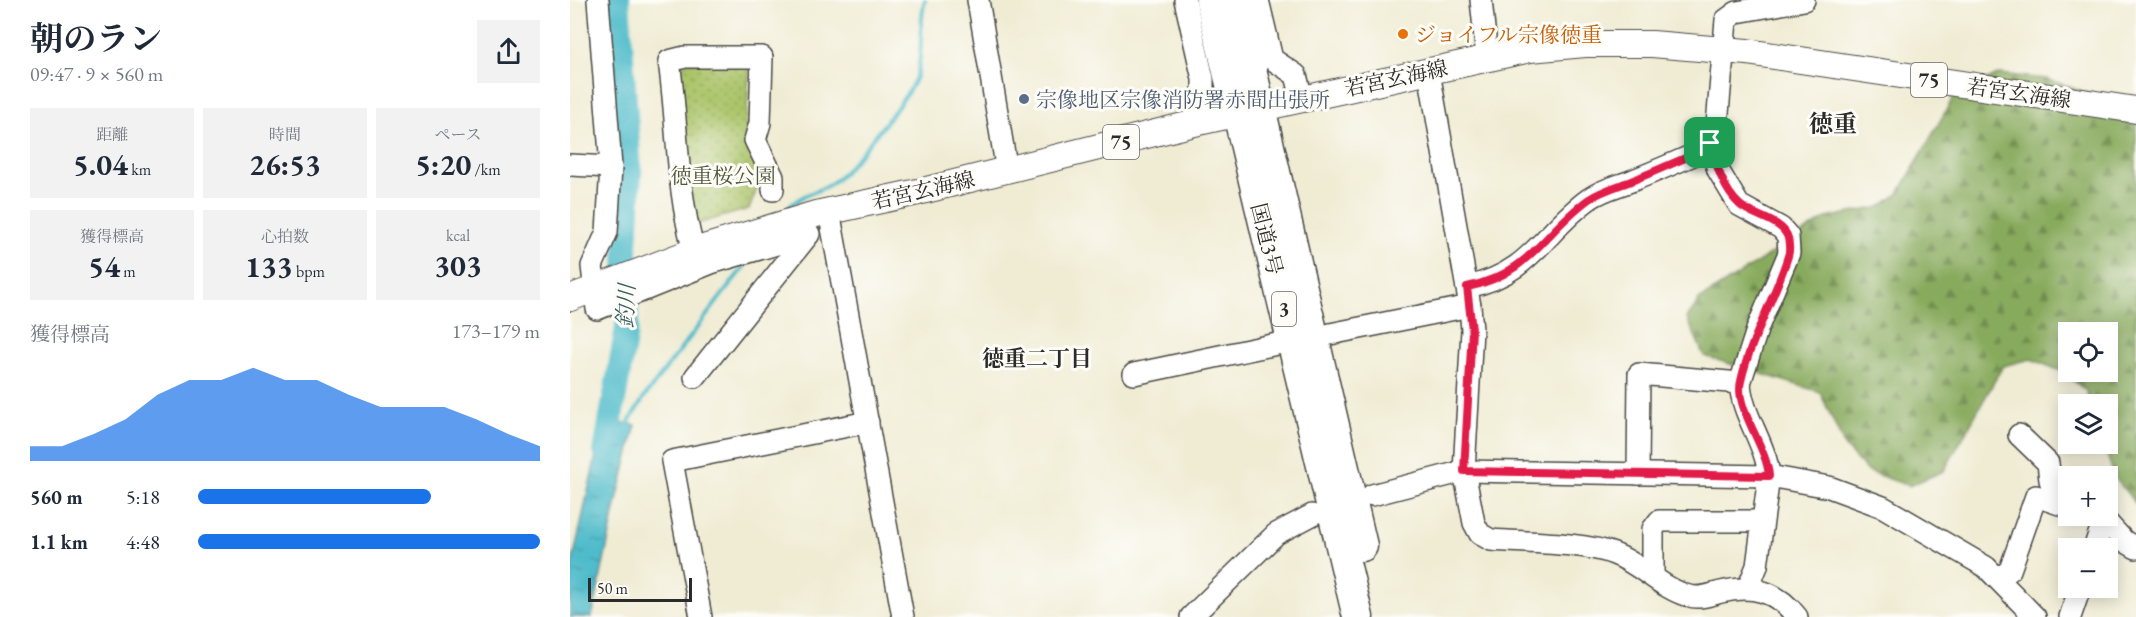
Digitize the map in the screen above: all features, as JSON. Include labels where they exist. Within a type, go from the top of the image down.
[{"type":"highway","name":"国道3号","points":[[1211,0],[1248,111],[1379,617]]},
{"type":"highway","name":"国道3号","points":[[1235,0],[1248,111],[1358,617]]},
{"type":"main road","name":"若宮玄海線","points":[[591,295],[665,272],[694,251],[736,237],[818,220],[1203,121],[1530,49],[1585,44],[1652,44],[1722,50],[2136,110]]},
{"type":"street","points":[[591,295],[592,266],[607,232],[611,166],[598,0]]},
{"type":"street","points":[[978,0],[1007,171]]},
{"type":"street","points":[[1185,0],[1203,79],[1203,121]]},
{"type":"street","points":[[1258,0],[1272,59],[1296,75],[1302,99]]},
{"type":"street","points":[[1480,0],[1487,57]]},
{"type":"street","points":[[1330,334],[1469,296],[1482,284],[1515,268],[1536,252],[1572,212],[1592,197],[1700,152],[1710,143],[1717,125],[1724,10],[1737,12],[1804,0]]},
{"type":"street","points":[[694,251],[676,155],[669,61],[685,57],[762,57],[760,123],[755,140],[772,177],[773,190]]},
{"type":"street","points":[[1429,72],[1469,296],[1472,330],[1464,471],[1474,523],[1480,534],[1491,540],[1612,552],[1653,575],[1676,592],[1690,607],[1748,588],[1778,597],[1797,617]]},
{"type":"street","points":[[1710,143],[1718,170],[1739,205],[1781,228],[1788,236],[1790,253],[1758,327],[1740,383],[1741,398],[1768,463],[1769,476],[1757,566],[1748,588]]},
{"type":"street","points":[[570,165],[611,166]]},
{"type":"street","points":[[665,272],[721,261],[818,220]]},
{"type":"street","points":[[694,377],[818,220]]},
{"type":"street","points":[[818,220],[868,422],[903,617]]},
{"type":"street","points":[[1134,374],[1277,344]]},
{"type":"street","points":[[1638,474],[1639,374],[1740,383]]},
{"type":"street","points":[[701,617],[672,460],[868,422]]},
{"type":"street","points":[[2019,435],[2048,463],[2050,480],[2058,495]]},
{"type":"street","points":[[1372,495],[1464,471],[1769,476],[1829,487],[1882,507],[1986,567],[2000,578],[2035,617]]},
{"type":"street","points":[[2000,578],[2010,570],[2036,496],[2058,503]]},
{"type":"street","points":[[1191,617],[1276,534],[1312,514]]},
{"type":"street","points":[[1653,575],[1653,529],[1659,521],[1762,521]]},
{"type":"street","points":[[2109,526],[2124,542],[2136,548]]},
{"type":"street","points":[[2070,617],[2077,598]]},
{"type":"green space","name":"徳重桜公園","points":[[688,62],[749,67],[746,131],[762,176],[749,209],[693,225],[683,161],[680,68]]},
{"type":"green space","points":[[1999,74],[2047,79],[2136,110],[2136,504],[2118,482],[2118,466],[2111,466],[2107,454],[2118,454],[2118,394],[2087,394],[2075,382],[2118,382],[2118,322],[2058,322],[2058,370],[2031,359],[2003,366],[1944,471],[1909,486],[1867,471],[1845,447],[1820,392],[1704,356],[1687,318],[1699,300],[1826,218],[1880,207],[1899,193],[1953,98]]},
{"type":"water","points":[[604,419],[636,425],[592,617],[570,617],[570,573]]},
{"type":"waterway","name":"釣川","points":[[605,451],[627,327],[626,245],[630,172],[618,0]]},
{"type":"waterway","points":[[786,211],[804,196],[836,180],[868,145],[905,96],[913,83],[919,65],[925,0]]},
{"type":"waterway","points":[[625,428],[645,396],[749,260]]},
{"type":"place","name":"ジョイフル宗像徳重","points":[[1403,34]]},
{"type":"place","name":"宗像地区宗像消防署赤間出張所","points":[[1024,99]]},
{"type":"district","name":"徳重","points":[[1833,123]]},
{"type":"district","name":"徳重二丁目","points":[[1037,358]]},
{"type":"route","points":[[1710,143],[1718,170],[1739,205],[1781,228],[1788,236],[1790,253],[1758,327],[1740,383],[1741,398],[1768,463],[1769,476],[1648,476],[1464,471],[1472,330],[1467,287],[1482,284],[1515,268],[1536,252],[1572,212],[1592,197],[1700,152],[1710,143]]}]
